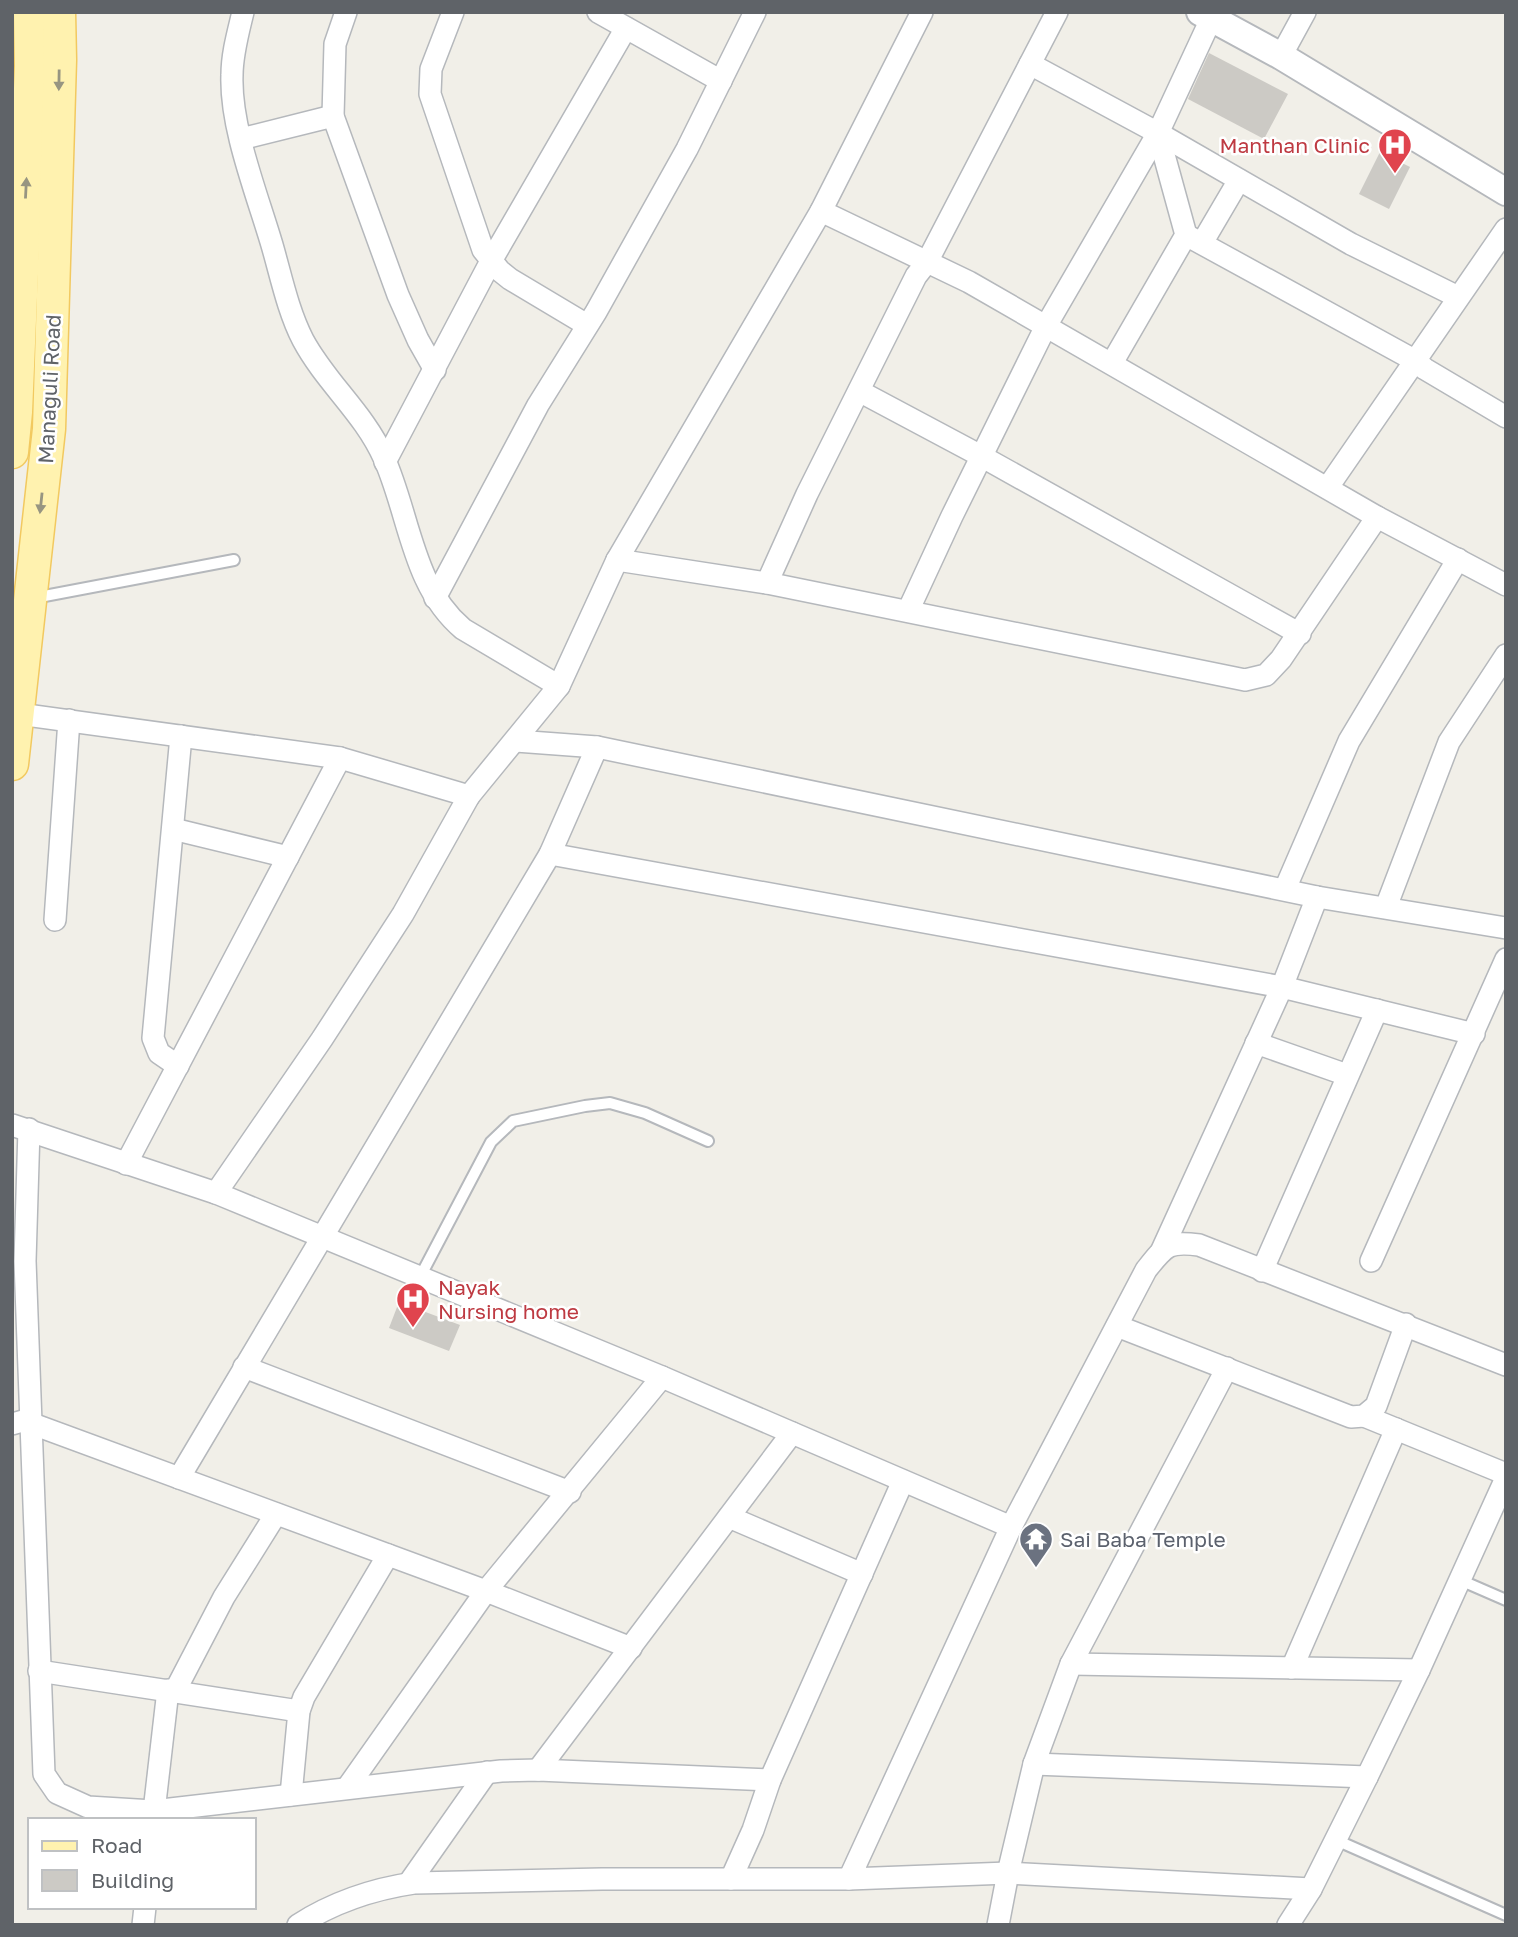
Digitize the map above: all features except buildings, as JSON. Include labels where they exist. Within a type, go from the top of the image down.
[{"type":"main road","name":"Managuli Road","points":[[12,452],[30,12]]},
{"type":"main road","name":"Managuli Road","points":[[12,764],[50,429],[60,60],[58,12]]},
{"type":"street","points":[[243,12],[232,75],[241,139],[296,325],[312,355],[363,419],[385,461],[420,566],[435,598],[463,629],[559,685]]},
{"type":"street","points":[[346,12],[335,44],[333,116],[398,295],[435,370]]},
{"type":"street","points":[[453,12],[431,69],[430,94],[477,236],[491,261],[510,279],[587,325]]},
{"type":"street","points":[[598,12],[721,81]]},
{"type":"street","points":[[435,598],[538,405],[587,325],[687,149],[755,12]]},
{"type":"street","points":[[216,1193],[322,1039],[395,925],[469,796],[559,685],[617,560],[821,211],[922,12]]},
{"type":"street","points":[[766,583],[807,494],[916,276],[928,262],[1057,12]]},
{"type":"street","points":[[1280,56],[1305,12]]},
{"type":"street","points":[[908,611],[1046,326],[1157,132],[1206,15],[1280,56],[1506,192]]},
{"type":"street","points":[[385,461],[491,261],[626,28]]},
{"type":"street","points":[[1030,64],[1157,132],[1351,244],[1458,297]]},
{"type":"street","points":[[241,139],[333,116]]},
{"type":"street","points":[[1157,132],[1194,239],[1414,360],[1506,417]]},
{"type":"street","points":[[1112,363],[1194,239],[1239,180]]},
{"type":"street","points":[[821,211],[968,282],[1377,517],[1506,585]]},
{"type":"street","points":[[1328,487],[1506,229]]},
{"type":"street","points":[[859,391],[1300,634]]},
{"type":"street","points":[[617,560],[766,583],[1245,680],[1266,675],[1300,634],[1377,517]]},
{"type":"street","points":[[1286,889],[1349,741],[1458,559]]},
{"type":"street","points":[[1386,907],[1449,742],[1506,654]]},
{"type":"street","points":[[16,714],[340,758],[469,796]]},
{"type":"street","points":[[55,920],[69,720]]},
{"type":"street","points":[[178,1066],[159,1053],[153,1038],[181,736]]},
{"type":"street","points":[[516,741],[597,747],[1317,897],[1506,928]]},
{"type":"street","points":[[179,1478],[550,854],[597,747]]},
{"type":"street","points":[[126,1164],[340,758]]},
{"type":"street","points":[[173,829],[288,856]]},
{"type":"street","points":[[550,854],[1282,987],[1474,1034]]},
{"type":"street","points":[[849,1879],[1011,1527],[1146,1270],[1161,1252],[1282,987],[1317,897]]},
{"type":"street","points":[[1371,1261],[1506,959]]},
{"type":"street","points":[[1262,1271],[1377,1010]]},
{"type":"street","points":[[1256,1042],[1347,1075]]},
{"type":"street","points":[[770,1780],[538,1770],[487,1772],[290,1795],[153,1815],[88,1807],[57,1793],[44,1774],[21,1424],[25,1261],[20,1127],[216,1193],[662,1377],[1011,1527]]},
{"type":"street","points":[[1161,1252],[1177,1242],[1199,1245],[1506,1365]]},
{"type":"street","points":[[1364,1416],[1376,1406],[1406,1324]]},
{"type":"street","points":[[1117,1326],[1351,1417],[1364,1416],[1506,1476],[1419,1670],[1311,1889],[1288,1925]]},
{"type":"street","points":[[244,1367],[569,1492]]},
{"type":"street","points":[[998,1925],[1034,1764],[1071,1664],[1227,1368]]},
{"type":"street","points":[[347,1788],[486,1591],[662,1377]]},
{"type":"street","points":[[21,1424],[179,1478],[486,1591],[631,1648]]},
{"type":"street","points":[[1292,1668],[1396,1429]]},
{"type":"street","points":[[538,1770],[792,1433]]},
{"type":"street","points":[[732,1879],[770,1780],[903,1481]]},
{"type":"street","points":[[153,1815],[172,1690],[223,1597],[276,1514]]},
{"type":"street","points":[[729,1517],[862,1574]]},
{"type":"street","points":[[290,1795],[299,1711],[304,1697],[388,1555]]},
{"type":"street","points":[[1071,1664],[1419,1670]]},
{"type":"street","points":[[39,1671],[299,1711]]},
{"type":"street","points":[[1034,1764],[1367,1777]]},
{"type":"street","points":[[410,1883],[487,1772]]},
{"type":"street","points":[[298,1925],[356,1896],[410,1883],[588,1879],[849,1879],[1008,1873],[1311,1889]]},
{"type":"lane","points":[[31,598],[234,561]]},
{"type":"lane","points":[[420,1277],[491,1142],[513,1121],[610,1103],[645,1113],[708,1141]]},
{"type":"lane","points":[[1460,1580],[1506,1600]]},
{"type":"lane","points":[[1336,1840],[1506,1915]]},
{"type":"place","name":"Manthan Clinic","points":[[1395,175]]},
{"type":"place","name":"Nayak Nursing home","points":[[413,1329]]},
{"type":"place","name":"Sai Baba Temple","points":[[1036,1569]]}]
